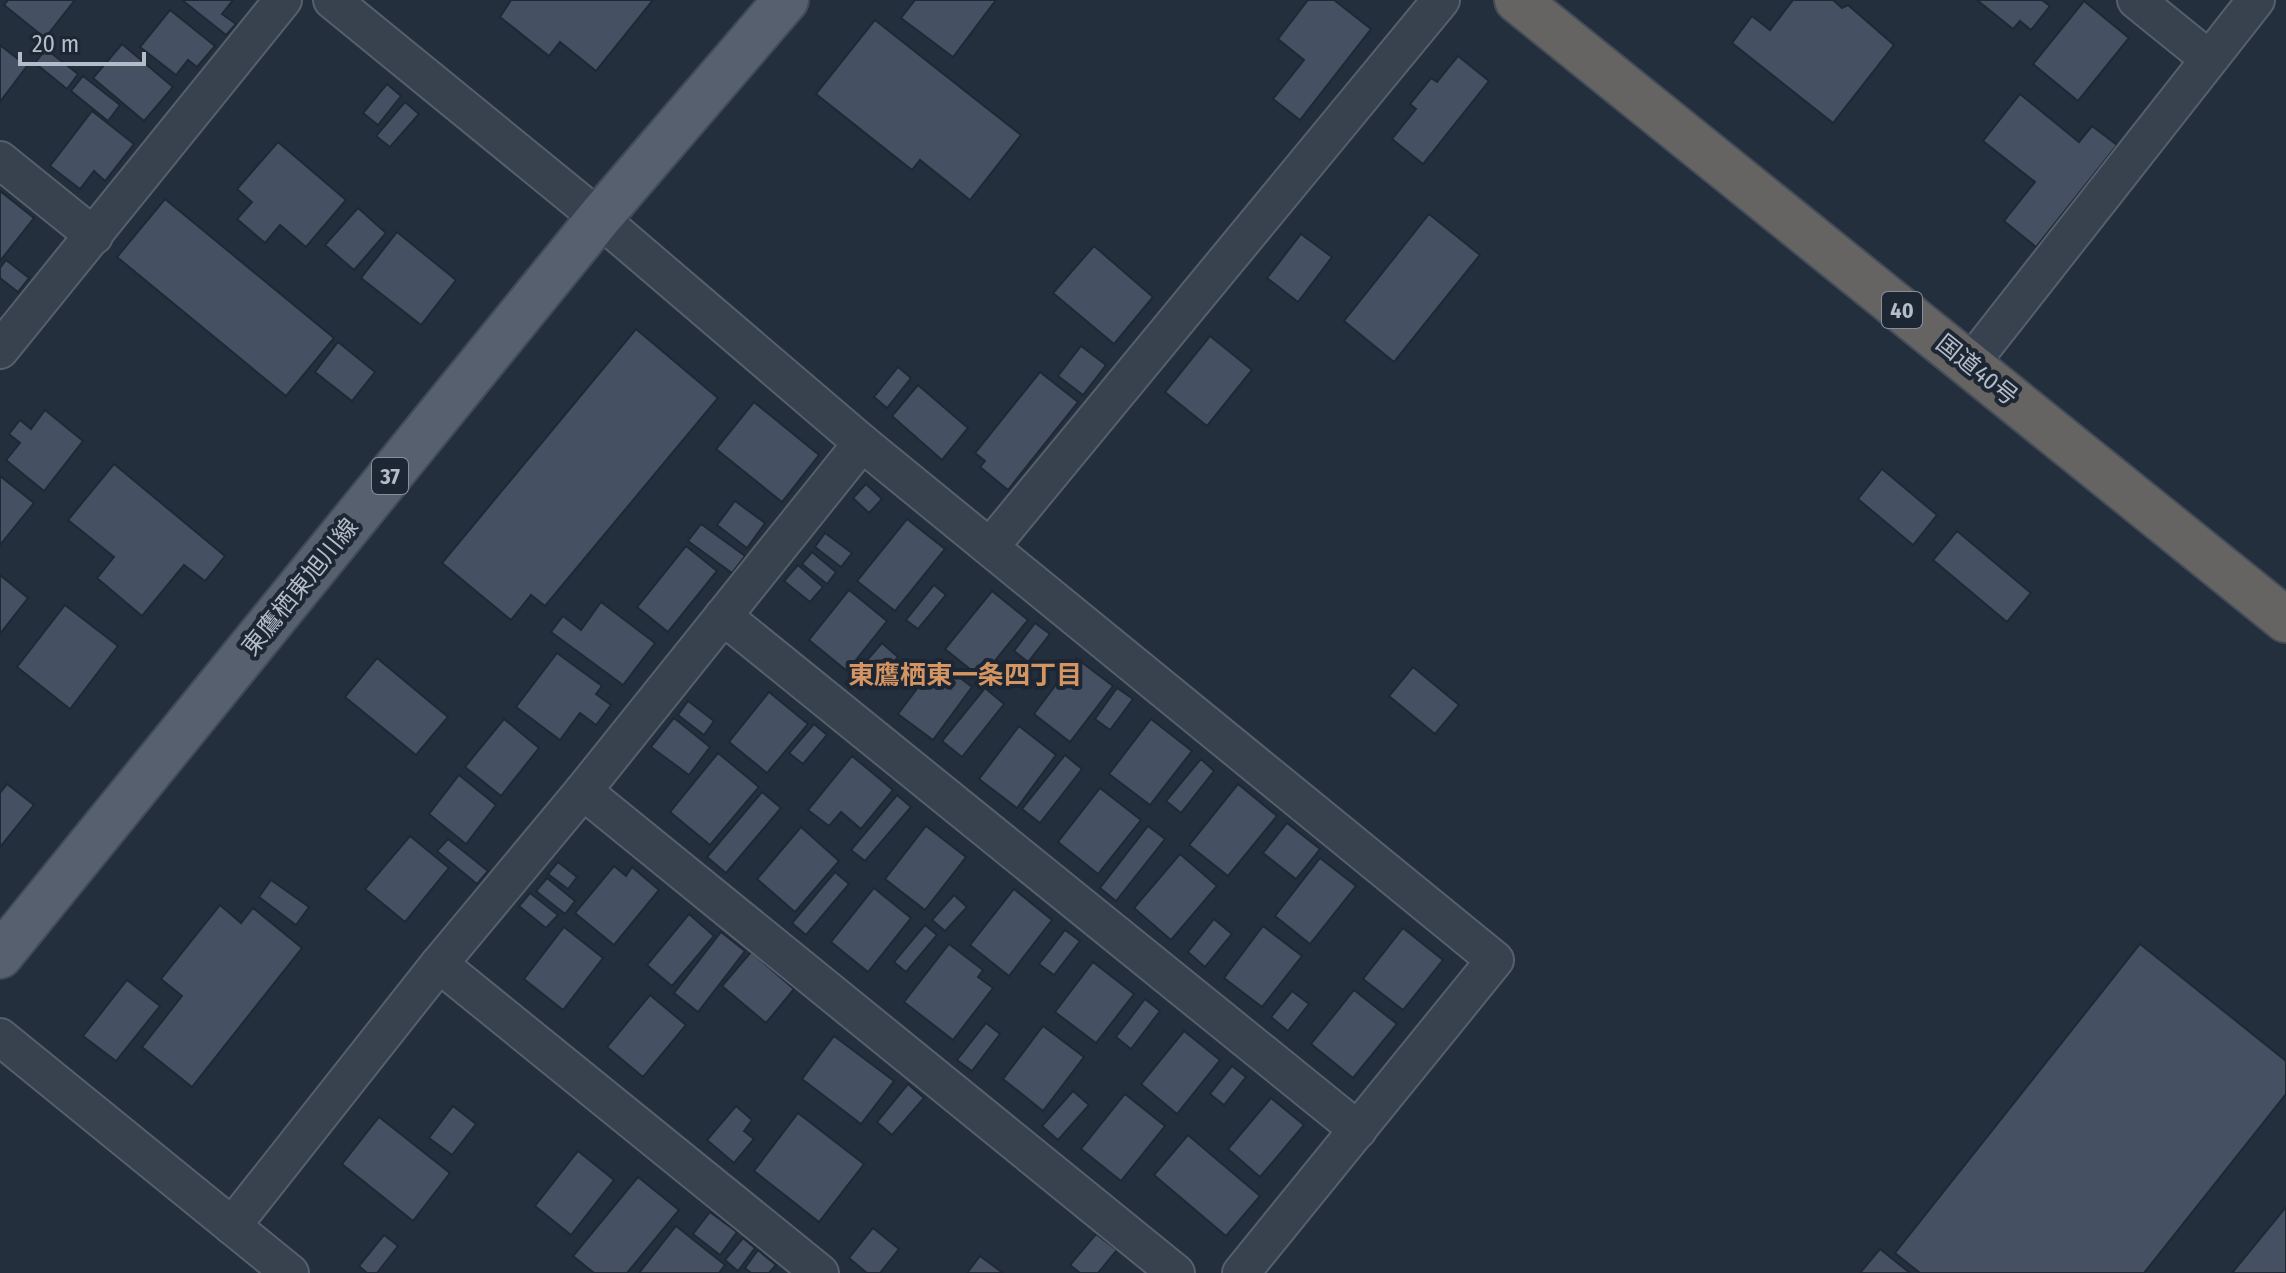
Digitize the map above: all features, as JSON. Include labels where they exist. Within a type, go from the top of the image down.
[{"type":"highway","name":"国道40号","points":[[1538,6],[1970,364],[2286,620]]},
{"type":"main road","name":"東鷹栖東旭川線","points":[[0,956],[599,218],[786,0]]},
{"type":"street","points":[[0,350],[283,0]]},
{"type":"street","points":[[332,0],[599,218],[862,443],[1495,960],[1241,1273]]},
{"type":"street","points":[[990,547],[1441,0]]},
{"type":"street","points":[[2136,0],[2209,59]]},
{"type":"street","points":[[1970,364],[2256,0]]},
{"type":"street","points":[[0,160],[94,236]]},
{"type":"street","points":[[232,1226],[439,964],[583,791],[862,443]]},
{"type":"street","points":[[723,616],[1358,1130]]},
{"type":"street","points":[[583,791],[1176,1273]]},
{"type":"street","points":[[439,964],[820,1273]]},
{"type":"street","points":[[0,1037],[290,1273]]},
{"type":"building","points":[[8,0],[75,0],[45,38],[4,5]]},
{"type":"building","points":[[182,0],[233,0],[222,14],[236,24],[226,35]]},
{"type":"building","points":[[511,0],[653,0],[596,71],[560,42],[549,56],[500,17]]},
{"type":"building","points":[[915,0],[996,0],[953,57],[901,18]]},
{"type":"building","points":[[1308,0],[1334,0],[1371,29],[1300,120],[1273,99],[1304,60],[1278,39]]},
{"type":"building","points":[[1793,0],[1833,0],[1842,8],[1848,5],[1894,45],[1833,123],[1732,43],[1752,16],[1770,30]]},
{"type":"building","points":[[1977,0],[2042,0],[2050,6],[2031,30],[2020,21],[2013,29]]},
{"type":"building","points":[[2084,1],[2129,38],[2078,101],[2033,64]]},
{"type":"building","points":[[170,10],[215,46],[197,67],[188,60],[176,75],[140,47]]},
{"type":"building","points":[[875,20],[1021,135],[970,200],[920,160],[912,170],[816,94]]},
{"type":"building","points":[[122,44],[173,87],[144,121],[93,78]]},
{"type":"building","points":[[0,45],[27,66],[0,102]]},
{"type":"building","points":[[46,49],[78,74],[67,89],[35,63]]},
{"type":"building","points":[[1458,56],[1489,81],[1423,164],[1392,139],[1416,109],[1410,104],[1431,78],[1437,82]]},
{"type":"building","points":[[83,76],[120,105],[108,121],[71,91]]},
{"type":"building","points":[[387,84],[401,96],[378,125],[363,113]]},
{"type":"building","points":[[2020,94],[2079,142],[2092,126],[2117,145],[2036,247],[2004,221],[2035,182],[1983,141]]},
{"type":"building","points":[[405,102],[419,114],[390,147],[376,136]]},
{"type":"building","points":[[92,111],[134,144],[105,181],[94,171],[80,189],[50,166]]},
{"type":"building","points":[[278,142],[346,200],[306,247],[280,225],[265,243],[237,219],[252,202],[237,189]]},
{"type":"building","points":[[0,191],[34,218],[0,261]]},
{"type":"building","points":[[165,199],[334,338],[286,396],[117,257]]},
{"type":"building","points":[[358,208],[386,233],[354,270],[325,245]]},
{"type":"building","points":[[1429,214],[1480,255],[1394,362],[1344,321]]},
{"type":"building","points":[[397,232],[456,280],[421,325],[361,278]]},
{"type":"building","points":[[1301,234],[1332,257],[1298,302],[1267,278]]},
{"type":"building","points":[[1094,246],[1153,297],[1114,344],[1053,293]]},
{"type":"building","points":[[6,260],[29,278],[18,292],[0,278],[0,268]]},
{"type":"building","points":[[636,329],[718,398],[545,606],[531,595],[511,620],[442,563]]},
{"type":"building","points":[[1210,336],[1252,370],[1207,426],[1165,392]]},
{"type":"building","points":[[338,342],[375,372],[352,401],[315,372]]},
{"type":"building","points":[[1081,346],[1106,365],[1083,395],[1058,376]]},
{"type":"building","points":[[898,367],[911,378],[887,408],[874,397]]},
{"type":"building","points":[[1040,372],[1078,402],[1008,490],[980,467],[985,461],[975,453]]},
{"type":"building","points":[[918,385],[968,428],[942,460],[892,416]]},
{"type":"building","points":[[754,402],[819,455],[782,502],[716,449]]},
{"type":"building","points":[[45,410],[83,441],[44,491],[6,460],[20,443],[9,434],[20,420],[31,429]]},
{"type":"building","points":[[114,464],[225,556],[205,581],[184,565],[142,616],[97,578],[114,557],[68,520]]},
{"type":"building","points":[[1882,469],[1937,515],[1913,545],[1858,499]]},
{"type":"building","points":[[0,476],[34,503],[0,545]]},
{"type":"building","points":[[866,484],[882,499],[869,513],[853,498]]},
{"type":"building","points":[[735,501],[765,523],[747,548],[717,525]]},
{"type":"building","points":[[907,519],[945,549],[895,611],[857,581]]},
{"type":"building","points":[[701,524],[745,556],[732,573],[688,541]]},
{"type":"building","points":[[1957,531],[2031,593],[2007,622],[1933,560]]},
{"type":"building","points":[[825,533],[852,553],[841,567],[815,547]]},
{"type":"building","points":[[686,546],[717,571],[668,632],[637,607]]},
{"type":"building","points":[[812,552],[836,572],[827,584],[802,564]]},
{"type":"building","points":[[798,565],[823,587],[810,602],[784,581]]},
{"type":"building","points":[[0,575],[28,598],[0,634]]},
{"type":"building","points":[[934,585],[946,595],[918,629],[906,620]]},
{"type":"building","points":[[849,590],[887,621],[847,671],[809,640]]},
{"type":"building","points":[[992,591],[1028,620],[981,678],[945,649]]},
{"type":"building","points":[[601,602],[655,643],[623,685],[551,632],[563,616],[581,630]]},
{"type":"building","points":[[65,605],[118,646],[70,709],[17,667]]},
{"type":"building","points":[[1035,623],[1050,634],[1028,662],[1014,651]]},
{"type":"building","points":[[882,643],[898,657],[870,689],[854,675]]},
{"type":"building","points":[[557,653],[602,686],[596,694],[611,705],[596,725],[580,713],[560,740],[516,707]]},
{"type":"building","points":[[377,658],[448,717],[416,755],[345,697]]},
{"type":"building","points":[[1076,658],[1113,686],[1070,742],[1034,714]]},
{"type":"building","points":[[938,661],[972,687],[933,740],[898,714]]},
{"type":"building","points":[[1413,667],[1459,705],[1435,734],[1389,696]]},
{"type":"building","points":[[985,688],[1004,704],[962,757],[942,741]]},
{"type":"building","points":[[1117,688],[1133,699],[1110,730],[1095,719]]},
{"type":"building","points":[[769,692],[808,724],[767,773],[729,742]]},
{"type":"building","points":[[688,701],[714,721],[704,735],[678,715]]},
{"type":"building","points":[[674,718],[710,747],[689,775],[651,747]]},
{"type":"building","points":[[504,719],[539,748],[501,796],[465,767]]},
{"type":"building","points":[[1151,719],[1192,751],[1150,805],[1109,774]]},
{"type":"building","points":[[814,724],[827,735],[803,764],[789,753]]},
{"type":"building","points":[[1019,726],[1056,755],[1017,808],[979,779]]},
{"type":"building","points":[[718,753],[759,787],[710,845],[670,812]]},
{"type":"building","points":[[1065,755],[1082,769],[1040,823],[1022,809]]},
{"type":"building","points":[[852,756],[893,790],[861,829],[841,812],[829,826],[808,810]]},
{"type":"building","points":[[1201,759],[1214,771],[1181,813],[1166,801]]},
{"type":"building","points":[[459,775],[496,805],[466,844],[429,814]]},
{"type":"building","points":[[7,784],[34,805],[0,847],[0,793]]},
{"type":"building","points":[[1238,784],[1277,816],[1228,876],[1189,845]]},
{"type":"building","points":[[1100,788],[1141,820],[1098,874],[1058,842]]},
{"type":"building","points":[[762,792],[781,808],[726,873],[707,857]]},
{"type":"building","points":[[897,795],[911,807],[865,861],[851,850]]},
{"type":"building","points":[[1287,823],[1320,849],[1296,879],[1263,853]]},
{"type":"building","points":[[926,826],[966,857],[925,910],[885,879]]},
{"type":"building","points":[[1148,826],[1165,839],[1116,901],[1100,888]]},
{"type":"building","points":[[801,827],[839,861],[795,912],[757,879]]},
{"type":"building","points":[[410,836],[449,868],[405,922],[365,889]]},
{"type":"building","points":[[448,839],[488,871],[477,884],[437,851]]},
{"type":"building","points":[[1180,854],[1217,886],[1171,940],[1134,908]]},
{"type":"building","points":[[1320,858],[1356,886],[1310,944],[1275,916]]},
{"type":"building","points":[[558,862],[577,877],[568,889],[548,874]]},
{"type":"building","points":[[614,866],[626,876],[632,867],[659,890],[614,945],[575,913]]},
{"type":"building","points":[[835,872],[849,884],[806,935],[792,923]]},
{"type":"building","points":[[547,878],[575,901],[565,914],[536,891]]},
{"type":"building","points":[[271,880],[309,907],[296,925],[259,897]]},
{"type":"building","points":[[874,888],[911,918],[868,972],[831,942]]},
{"type":"building","points":[[1014,889],[1052,920],[1009,976],[970,945]]},
{"type":"building","points":[[530,893],[558,915],[546,928],[519,906]]},
{"type":"building","points":[[954,895],[967,907],[945,931],[932,920]]},
{"type":"building","points":[[220,905],[241,923],[253,908],[302,948],[192,1087],[142,1047],[182,996],[161,979]]},
{"type":"building","points":[[689,914],[714,936],[672,986],[647,965]]},
{"type":"building","points":[[1214,919],[1232,934],[1205,967],[1188,952]]},
{"type":"building","points":[[925,925],[937,935],[906,972],[894,962]]},
{"type":"building","points":[[1263,926],[1302,956],[1262,1007],[1224,978]]},
{"type":"building","points":[[564,927],[603,958],[563,1010],[524,979]]},
{"type":"building","points":[[1403,928],[1443,960],[1403,1010],[1363,979]]},
{"type":"building","points":[[1065,930],[1080,941],[1054,975],[1039,964]]},
{"type":"building","points":[[721,932],[745,951],[698,1012],[674,993]]},
{"type":"building","points":[[949,944],[983,970],[978,977],[993,988],[953,1040],[904,1002]]},
{"type":"building","points":[[2140,944],[2286,1061],[2286,1094],[2144,1273],[1920,1273],[1895,1253]]},
{"type":"building","points":[[751,952],[794,989],[766,1023],[722,986]]},
{"type":"building","points":[[1093,962],[1134,994],[1096,1043],[1055,1012]]},
{"type":"building","points":[[127,980],[160,1006],[116,1061],[83,1036]]},
{"type":"building","points":[[1354,990],[1397,1024],[1353,1078],[1311,1044]]},
{"type":"building","points":[[1292,991],[1309,1004],[1288,1031],[1271,1017]]},
{"type":"building","points":[[650,995],[686,1025],[643,1077],[607,1047]]},
{"type":"building","points":[[1145,999],[1160,1011],[1131,1049],[1116,1037]]},
{"type":"building","points":[[986,1023],[1000,1034],[972,1071],[957,1060]]},
{"type":"building","points":[[1043,1026],[1084,1057],[1043,1111],[1003,1079]]},
{"type":"building","points":[[1184,1031],[1220,1060],[1177,1114],[1141,1084]]},
{"type":"building","points":[[834,1036],[894,1081],[861,1124],[802,1079]]},
{"type":"building","points":[[1232,1066],[1246,1077],[1224,1105],[1210,1094]]},
{"type":"building","points":[[908,1084],[924,1098],[892,1135],[877,1122]]},
{"type":"building","points":[[1073,1091],[1089,1105],[1058,1140],[1042,1126]]},
{"type":"building","points":[[1125,1094],[1165,1126],[1121,1181],[1081,1149]]},
{"type":"building","points":[[1271,1098],[1304,1125],[1260,1177],[1228,1149]]},
{"type":"building","points":[[453,1106],[476,1124],[452,1155],[429,1138]]},
{"type":"building","points":[[736,1106],[752,1120],[744,1131],[754,1139],[734,1163],[707,1140]]},
{"type":"building","points":[[798,1113],[864,1164],[819,1222],[754,1171]]},
{"type":"building","points":[[379,1117],[450,1173],[413,1221],[342,1164]]},
{"type":"building","points":[[1188,1135],[1260,1196],[1226,1236],[1154,1175]]},
{"type":"building","points":[[578,1151],[614,1180],[571,1235],[535,1206]]},
{"type":"building","points":[[638,1177],[679,1210],[627,1273],[594,1273],[573,1256]]},
{"type":"building","points":[[2286,1207],[2286,1273],[2232,1273]]},
{"type":"building","points":[[710,1212],[737,1232],[720,1255],[693,1234]]},
{"type":"building","points":[[676,1226],[725,1265],[719,1273],[639,1273]]},
{"type":"building","points":[[873,1228],[899,1249],[880,1273],[867,1273],[849,1258]]},
{"type":"building","points":[[1096,1234],[1117,1250],[1098,1273],[1080,1273],[1070,1265]]},
{"type":"building","points":[[384,1235],[398,1246],[377,1273],[367,1273],[359,1266]]},
{"type":"building","points":[[743,1238],[755,1248],[738,1271],[725,1260]]},
{"type":"building","points":[[1880,1249],[1910,1273],[1860,1273]]},
{"type":"building","points":[[758,1250],[776,1265],[769,1273],[751,1273],[745,1268]]},
{"type":"building","points":[[980,1256],[1003,1273],[967,1273]]},
{"type":"district","name":"東鷹栖東一条四丁目","points":[[965,675]]}]
